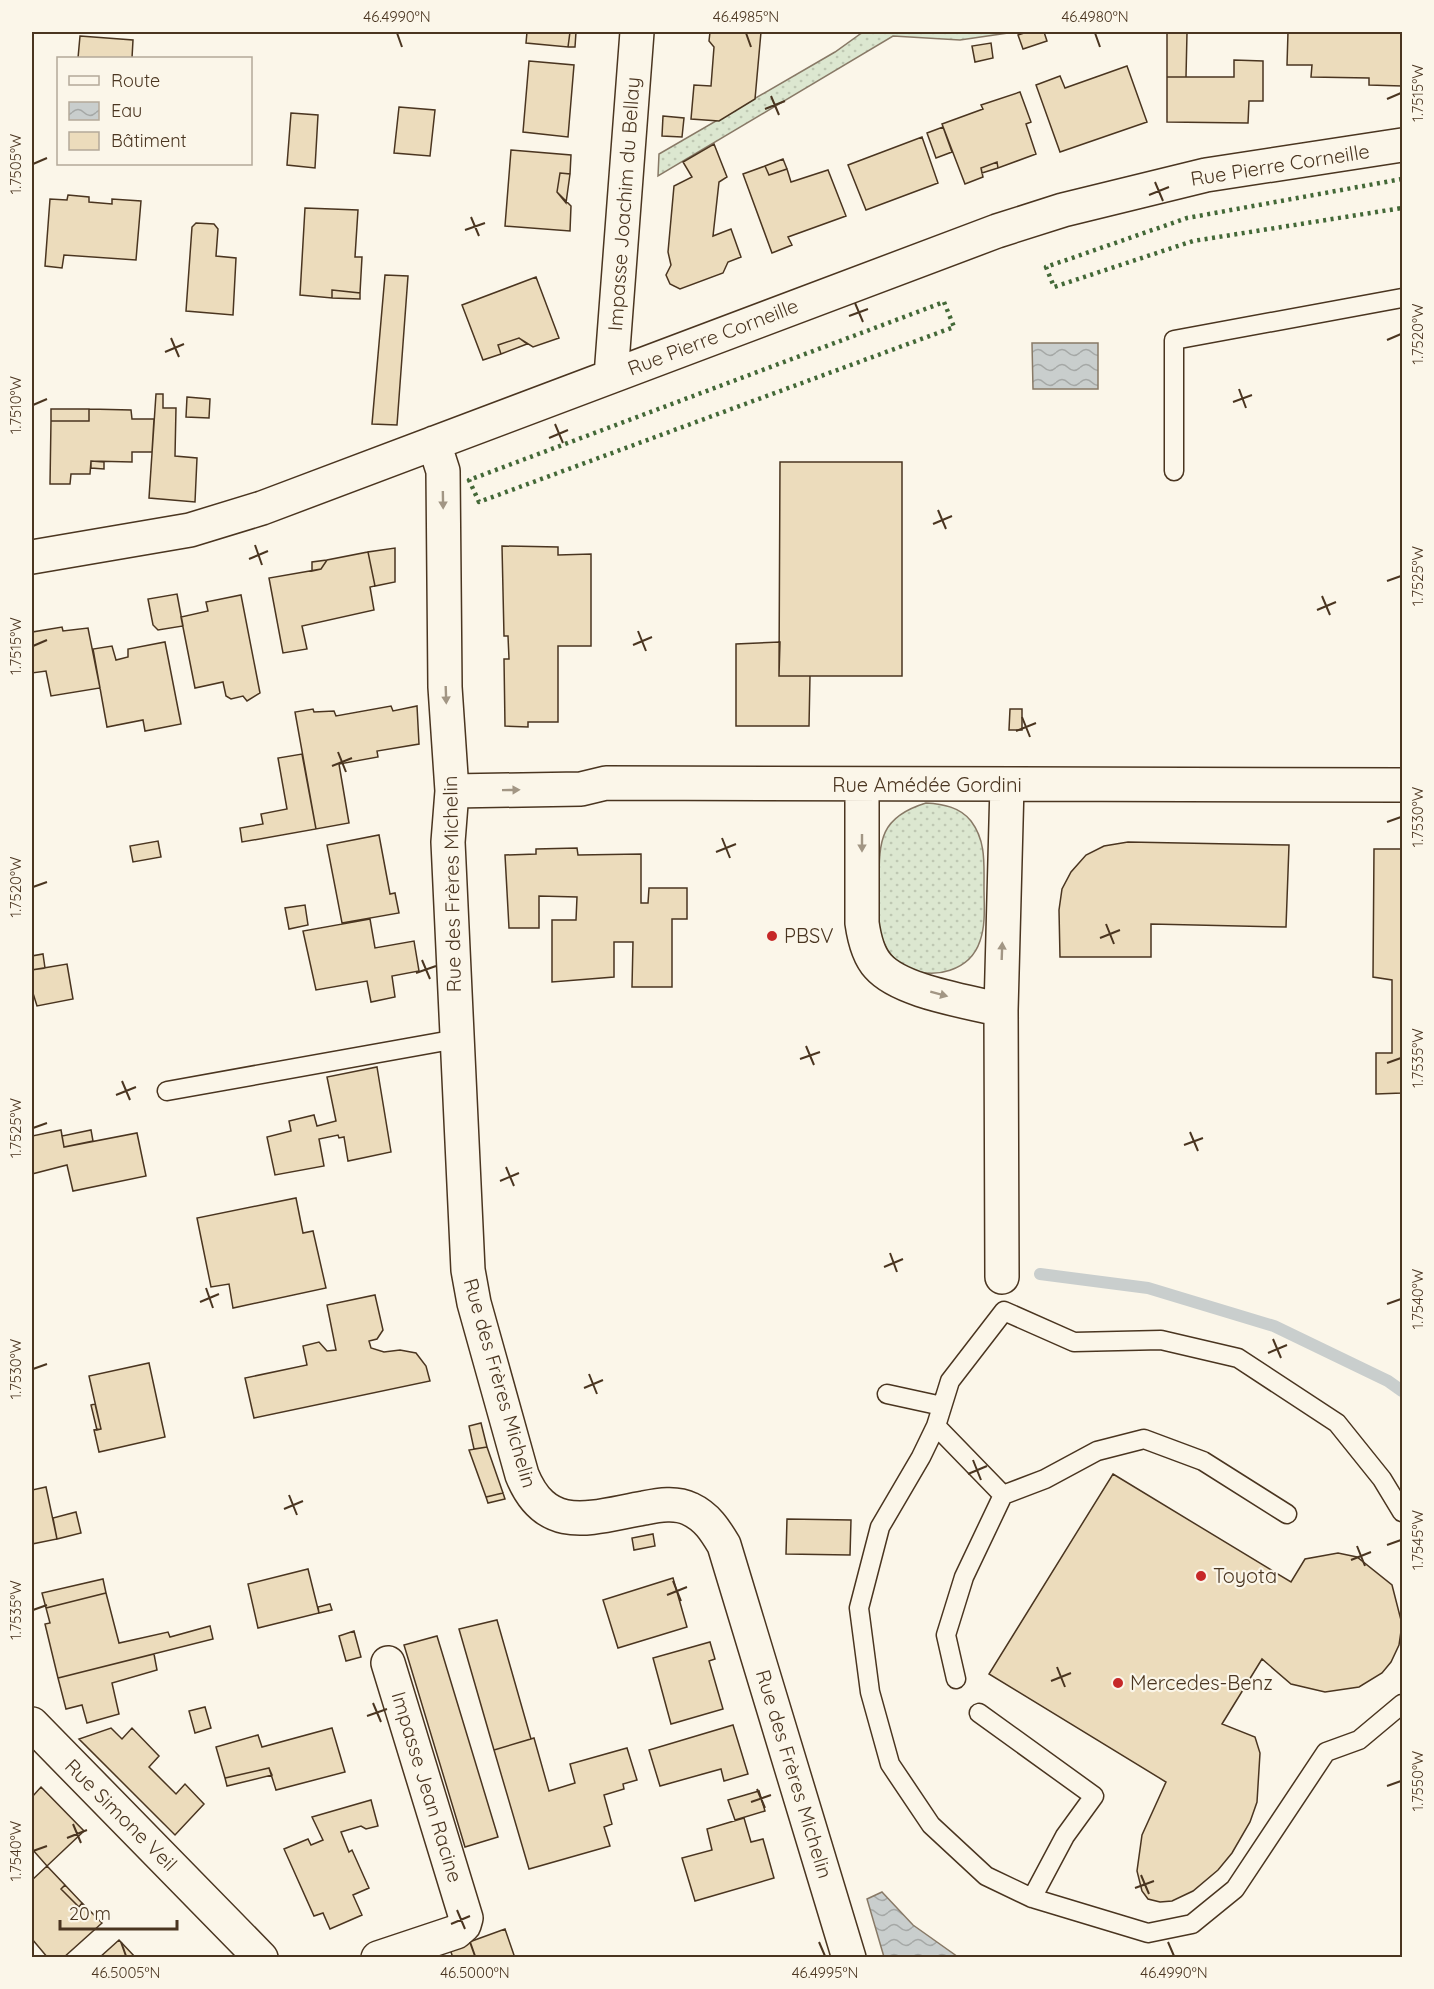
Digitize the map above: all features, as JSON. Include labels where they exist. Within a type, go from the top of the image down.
[{"type":"street","name":"Impasse Joachim du Bellay","points":[[611,376],[637,32]]},
{"type":"street","name":"Rue Pierre Corneille","points":[[32,557],[190,530],[262,508],[997,231],[1063,210],[1206,175],[1402,145]]},
{"type":"street","name":"Rue des Frères Michelin","points":[[434,443],[443,471],[445,687],[452,791],[448,842],[468,1270],[474,1303],[530,1495],[543,1509],[561,1517],[589,1518],[671,1504],[689,1508],[710,1522],[724,1545],[849,1958]]},
{"type":"street","name":"Rue Amédée Gordini","points":[[452,791],[580,789],[606,783],[1402,785]]},
{"type":"street","points":[[862,784],[862,923],[865,942],[878,966],[899,981],[1001,1010]]},
{"type":"street","points":[[1002,1277],[1001,1010],[1007,785]]},
{"type":"street","name":"Impasse Jean Racine","points":[[378,1958],[456,1932],[464,1925],[466,1918],[388,1663]]},
{"type":"street","name":"Rue Simone Veil","points":[[32,1724],[261,1958]]},
{"type":"lane","points":[[1174,471],[1174,340],[1402,298]]},
{"type":"lane","points":[[167,1091],[457,1039]]},
{"type":"lane","points":[[1002,1277],[1004,1311],[950,1381],[936,1426],[921,1457],[880,1527],[859,1608],[870,1692],[890,1764],[931,1825],[986,1876],[1032,1898],[1148,1933],[1192,1924],[1235,1889],[1275,1833],[1326,1752],[1359,1740],[1402,1704]]},
{"type":"lane","points":[[1004,1311],[1074,1342],[1161,1340],[1238,1358],[1337,1423],[1382,1479],[1402,1512]]},
{"type":"lane","points":[[887,1394],[942,1406]]},
{"type":"lane","points":[[936,1426],[1004,1495]]},
{"type":"lane","points":[[956,1679],[945,1635],[964,1577],[1004,1495],[1045,1479],[1097,1451],[1144,1439],[1203,1461],[1287,1514]]},
{"type":"lane","points":[[979,1713],[1094,1796],[1065,1836],[1032,1898]]},
{"type":"green space","points":[[863,32],[1015,32],[960,40],[893,36],[658,176],[659,154],[835,52]]},
{"type":"green space","points":[[926,803],[951,807],[967,816],[979,836],[984,861],[984,914],[980,941],[968,960],[960,966],[940,973],[918,972],[902,965],[892,956],[885,944],[878,919],[880,854],[885,832],[899,815]]},
{"type":"water","points":[[1032,343],[1098,343],[1098,389],[1033,389]]},
{"type":"water","points":[[882,1892],[913,1925],[958,1957],[884,1957],[867,1899]]},
{"type":"building","points":[[527,32],[570,32],[568,47],[526,43]]},
{"type":"building","points":[[570,32],[576,32],[575,47],[568,47]]},
{"type":"building","points":[[710,32],[761,32],[755,99],[719,121],[691,119],[694,85],[711,86],[714,47],[709,41]]},
{"type":"building","points":[[1027,32],[1044,32],[1047,41],[1023,49],[1018,35]]},
{"type":"building","points":[[1288,32],[1402,32],[1402,86],[1369,85],[1369,78],[1311,77],[1312,65],[1287,65]]},
{"type":"building","points":[[1167,33],[1187,33],[1186,77],[1167,77]]},
{"type":"building","points":[[80,36],[133,40],[132,57],[78,57]]},
{"type":"building","points":[[991,43],[993,58],[975,62],[972,46]]},
{"type":"building","points":[[1234,60],[1263,61],[1263,101],[1249,101],[1248,123],[1167,122],[1167,77],[1234,77]]},
{"type":"building","points":[[529,61],[574,65],[568,137],[523,132]]},
{"type":"building","points":[[1127,66],[1147,122],[1060,152],[1036,85],[1060,76],[1065,88]]},
{"type":"building","points":[[1020,92],[1031,122],[1026,124],[1036,154],[998,168],[997,162],[981,168],[983,177],[965,184],[942,124],[983,109],[981,105]]},
{"type":"building","points":[[399,107],[435,110],[430,156],[394,153]]},
{"type":"building","points":[[291,113],[318,115],[315,168],[287,165]]},
{"type":"building","points":[[663,116],[684,118],[682,137],[662,136]]},
{"type":"building","points":[[943,127],[952,152],[936,158],[927,133]]},
{"type":"building","points":[[922,137],[938,183],[866,210],[848,165]]},
{"type":"building","points":[[714,144],[727,177],[719,182],[713,236],[731,229],[741,257],[728,262],[723,273],[680,289],[670,284],[666,275],[671,265],[668,252],[674,186],[692,177],[683,162]]},
{"type":"building","points":[[511,150],[571,155],[570,174],[560,173],[557,192],[571,206],[570,231],[505,226]]},
{"type":"building","points":[[783,159],[787,169],[769,175],[765,166]]},
{"type":"building","points":[[997,162],[998,168],[982,173],[981,168]]},
{"type":"building","points":[[765,166],[769,175],[787,169],[791,182],[828,170],[846,216],[788,237],[792,245],[772,253],[743,174]]},
{"type":"building","points":[[560,173],[570,174],[566,203],[557,192]]},
{"type":"building","points":[[68,195],[89,197],[89,202],[112,204],[112,199],[141,201],[136,260],[64,255],[62,268],[45,266],[50,199],[67,200]]},
{"type":"building","points":[[305,208],[358,210],[355,257],[362,257],[360,293],[332,290],[332,298],[300,295]]},
{"type":"building","points":[[196,223],[214,224],[218,229],[216,256],[236,258],[233,315],[186,311],[192,227]]},
{"type":"building","points":[[385,275],[408,276],[397,425],[372,424]]},
{"type":"building","points":[[536,277],[559,338],[533,347],[519,338],[498,345],[501,354],[483,360],[462,305]]},
{"type":"building","points":[[332,290],[360,293],[360,299],[332,298]]},
{"type":"building","points":[[519,338],[527,344],[501,354],[498,345]]},
{"type":"building","points":[[156,394],[163,394],[163,408],[176,408],[175,456],[197,458],[195,502],[149,498]]},
{"type":"building","points":[[187,397],[210,399],[209,418],[186,417]]},
{"type":"building","points":[[51,409],[89,409],[89,421],[51,421]]},
{"type":"building","points":[[89,409],[131,410],[132,419],[154,419],[152,452],[132,452],[132,462],[91,461],[90,474],[71,474],[70,484],[50,484],[51,421],[89,421]]},
{"type":"building","points":[[91,461],[104,462],[104,469],[91,468]]},
{"type":"building","points":[[780,462],[902,462],[902,676],[779,676]]},
{"type":"building","points":[[502,546],[558,547],[558,555],[591,554],[591,646],[558,646],[558,722],[528,722],[528,727],[505,726],[504,659],[509,659],[508,636],[504,636]]},
{"type":"building","points":[[395,548],[395,582],[375,586],[368,552]]},
{"type":"building","points":[[368,552],[375,586],[370,587],[374,610],[302,626],[307,649],[283,653],[269,578],[321,569],[327,560]]},
{"type":"building","points":[[327,560],[321,569],[312,571],[312,562]]},
{"type":"building","points":[[177,594],[183,626],[158,630],[153,625],[148,599]]},
{"type":"building","points":[[241,595],[260,693],[247,701],[243,696],[231,699],[226,696],[223,682],[195,688],[181,617],[208,611],[206,602]]},
{"type":"building","points":[[62,627],[63,631],[88,628],[100,688],[51,696],[46,671],[32,673],[32,632]]},
{"type":"building","points":[[165,642],[181,724],[145,731],[143,720],[107,727],[93,649],[112,646],[116,660],[128,657],[128,649]]},
{"type":"building","points":[[780,642],[779,676],[810,676],[809,726],[736,726],[736,644]]},
{"type":"building","points":[[391,706],[393,711],[417,706],[419,744],[377,751],[378,757],[339,764],[349,823],[316,829],[295,712],[313,709],[314,712],[334,711],[336,716]]},
{"type":"building","points":[[1010,709],[1022,709],[1022,730],[1009,730]]},
{"type":"building","points":[[302,754],[316,829],[242,842],[240,828],[263,824],[261,814],[287,809],[278,758]]},
{"type":"building","points":[[379,835],[390,894],[395,893],[399,913],[342,923],[327,845]]},
{"type":"building","points":[[158,841],[161,857],[133,862],[130,846]]},
{"type":"building","points":[[1128,842],[1289,845],[1286,927],[1151,924],[1151,957],[1060,957],[1059,910],[1062,889],[1071,872],[1086,855],[1104,846]]},
{"type":"building","points":[[577,848],[578,855],[641,854],[641,903],[648,903],[649,888],[687,888],[687,919],[672,919],[672,987],[632,987],[633,942],[614,942],[614,977],[552,982],[552,920],[576,920],[577,897],[539,896],[539,928],[509,928],[505,855],[536,854],[536,849]]},
{"type":"building","points":[[1374,849],[1402,849],[1402,1093],[1376,1094],[1376,1053],[1392,1053],[1392,980],[1373,977]]},
{"type":"building","points":[[305,905],[308,925],[289,929],[285,908]]},
{"type":"building","points":[[370,919],[375,948],[414,941],[419,971],[392,976],[395,997],[371,1002],[367,981],[316,990],[303,931]]},
{"type":"building","points":[[43,954],[45,968],[32,970],[32,956]]},
{"type":"building","points":[[67,964],[73,999],[37,1006],[32,990],[32,970]]},
{"type":"building","points":[[377,1067],[391,1152],[348,1161],[344,1137],[339,1138],[338,1135],[319,1139],[324,1166],[275,1175],[267,1137],[291,1131],[289,1121],[314,1115],[317,1126],[336,1121],[327,1077]]},
{"type":"building","points":[[61,1130],[64,1147],[137,1133],[146,1176],[73,1191],[67,1165],[32,1174],[32,1136]]},
{"type":"building","points":[[91,1130],[93,1141],[64,1147],[62,1136]]},
{"type":"building","points":[[296,1198],[303,1233],[313,1231],[326,1288],[233,1308],[229,1284],[211,1287],[197,1218]]},
{"type":"building","points":[[375,1295],[383,1330],[377,1339],[369,1341],[371,1348],[384,1352],[400,1350],[416,1353],[426,1366],[430,1381],[254,1418],[245,1378],[307,1365],[303,1346],[319,1342],[327,1351],[336,1350],[327,1305]]},
{"type":"building","points":[[149,1363],[165,1437],[99,1452],[94,1430],[101,1429],[89,1376]]},
{"type":"building","points":[[95,1404],[101,1429],[97,1430],[91,1405]]},
{"type":"building","points":[[481,1423],[487,1447],[474,1449],[469,1426]]},
{"type":"building","points":[[487,1447],[503,1493],[486,1497],[469,1450]]},
{"type":"building","points":[[1113,1474],[1291,1582],[1305,1559],[1338,1553],[1357,1557],[1392,1585],[1402,1624],[1399,1645],[1391,1662],[1382,1673],[1359,1687],[1325,1692],[1291,1684],[1262,1659],[1222,1724],[1255,1737],[1260,1753],[1257,1802],[1250,1822],[1232,1853],[1218,1870],[1193,1891],[1172,1901],[1160,1902],[1148,1899],[1142,1891],[1137,1871],[1142,1835],[1166,1782],[989,1674]]},
{"type":"building","points":[[46,1487],[57,1539],[32,1544],[32,1490]]},
{"type":"building","points":[[503,1493],[505,1499],[488,1503],[486,1497]]},
{"type":"building","points":[[76,1512],[81,1533],[57,1539],[53,1518]]},
{"type":"building","points":[[787,1519],[851,1520],[850,1555],[786,1554]]},
{"type":"building","points":[[653,1534],[655,1546],[634,1550],[632,1538]]},
{"type":"building","points":[[308,1569],[319,1613],[258,1628],[248,1584]]},
{"type":"building","points":[[673,1578],[687,1627],[618,1648],[603,1600]]},
{"type":"building","points":[[103,1579],[106,1593],[46,1608],[42,1593]]},
{"type":"building","points":[[106,1593],[119,1643],[168,1632],[170,1637],[210,1626],[213,1639],[58,1678],[45,1624],[50,1623],[46,1608]]},
{"type":"building","points":[[330,1604],[332,1610],[319,1613],[318,1607]]},
{"type":"building","points":[[497,1620],[531,1739],[494,1750],[459,1629]]},
{"type":"building","points":[[354,1631],[361,1657],[346,1661],[339,1636]]},
{"type":"building","points":[[437,1636],[498,1837],[465,1847],[404,1645]]},
{"type":"building","points":[[710,1642],[715,1659],[709,1661],[723,1709],[671,1724],[653,1658]]},
{"type":"building","points":[[154,1654],[157,1670],[112,1683],[119,1714],[87,1723],[82,1705],[66,1709],[58,1678]]},
{"type":"building","points":[[205,1707],[211,1728],[195,1733],[189,1711]]},
{"type":"building","points":[[733,1725],[748,1774],[724,1781],[721,1769],[660,1786],[649,1750]]},
{"type":"building","points":[[111,1728],[122,1739],[132,1728],[159,1756],[149,1767],[176,1794],[185,1784],[204,1804],[175,1835],[79,1739]]},
{"type":"building","points":[[332,1728],[345,1772],[276,1790],[269,1768],[225,1778],[216,1747],[258,1735],[262,1747]]},
{"type":"building","points":[[534,1738],[549,1791],[575,1783],[570,1764],[627,1748],[637,1780],[623,1784],[624,1789],[604,1795],[612,1824],[604,1827],[610,1846],[529,1869],[494,1750]]},
{"type":"building","points":[[269,1768],[272,1775],[227,1786],[225,1778]]},
{"type":"building","points":[[41,1787],[84,1831],[47,1866],[32,1849],[32,1797]]},
{"type":"building","points":[[759,1791],[765,1811],[735,1820],[728,1800]]},
{"type":"building","points":[[371,1800],[378,1826],[366,1829],[361,1826],[341,1832],[369,1888],[353,1895],[362,1915],[330,1929],[323,1913],[314,1916],[284,1849],[308,1839],[311,1845],[323,1840],[312,1817]]},
{"type":"building","points":[[744,1818],[751,1842],[763,1839],[774,1878],[695,1901],[682,1858],[712,1850],[707,1829]]},
{"type":"building","points":[[47,1866],[65,1885],[61,1889],[79,1907],[82,1903],[102,1923],[63,1958],[48,1958],[32,1939],[32,1880]]},
{"type":"building","points":[[65,1885],[82,1903],[79,1907],[61,1889]]},
{"type":"building","points":[[505,1929],[515,1958],[453,1958],[450,1949]]},
{"type":"building","points":[[119,1940],[136,1958],[99,1958]]},
{"type":"waterway","points":[[1040,1274],[1148,1288],[1274,1326],[1388,1381],[1402,1391]]},
{"type":"hedge","points":[[1402,179],[1187,218],[1046,267],[1054,287],[1193,241],[1402,208]]},
{"type":"hedge","points":[[944,302],[954,327],[479,502],[469,480],[944,302]]},
{"type":"place","name":"PBSV","points":[[772,936]]},
{"type":"place","name":"Toyota","points":[[1201,1576]]},
{"type":"place","name":"Mercedes-Benz","points":[[1118,1683]]}]
